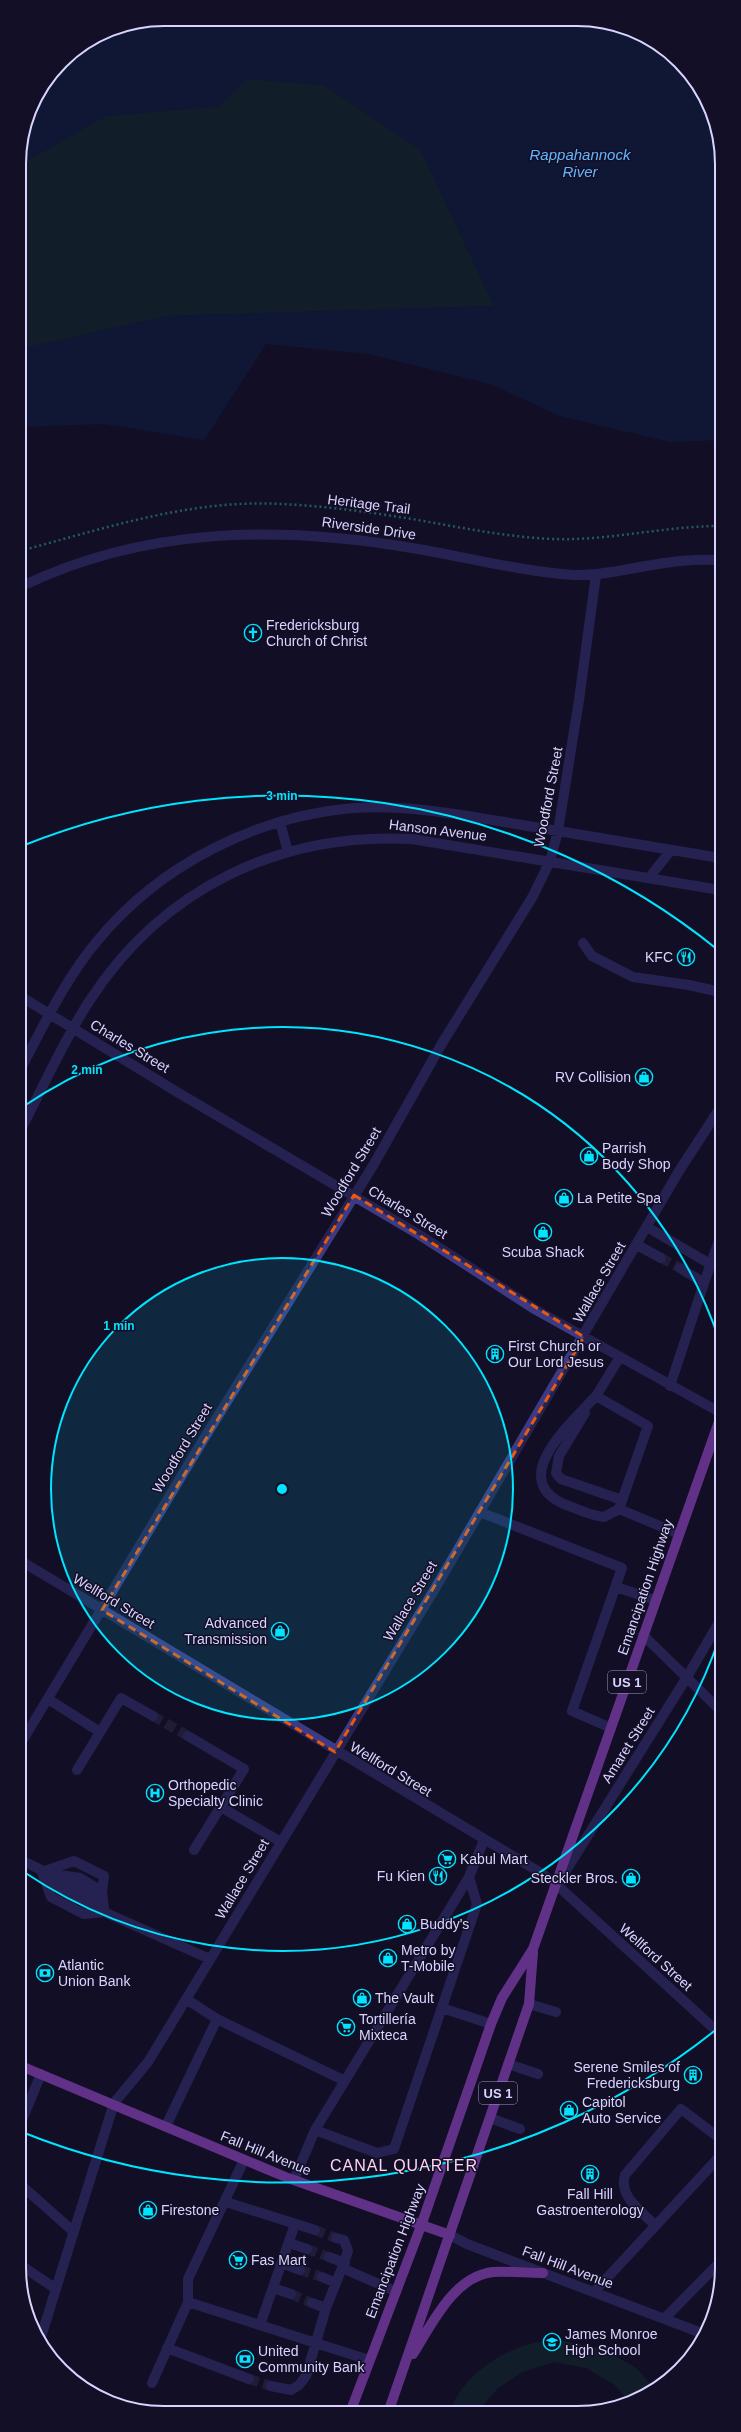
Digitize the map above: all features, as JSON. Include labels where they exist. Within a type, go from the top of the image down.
[{"type":"main road","name":"Emancipation Highway","points":[[352,2406],[421,2226],[491,2024],[502,1998],[533,1950],[715,1431]]},
{"type":"main road","name":"Emancipation Highway","points":[[390,2406],[529,2004],[533,1950]]},
{"type":"main road","name":"Fall Hill Avenue","points":[[26,2068],[294,2180],[450,2235]]},
{"type":"main road","points":[[404,2367],[448,2301],[467,2282],[493,2272],[543,2273]]},
{"type":"street","name":"Riverside Drive","points":[[26,585],[87,560],[115,553],[200,537],[252,533],[303,534],[345,538],[410,548],[538,572],[596,575],[654,565],[715,560]]},
{"type":"street","name":"Woodford Street","points":[[26,1735],[205,1437],[354,1195],[441,1045],[533,896],[550,861],[558,831],[579,700],[596,575]]},
{"type":"street","name":"Hanson Avenue","points":[[26,1059],[71,977],[96,942],[141,897],[196,858],[237,838],[280,822],[334,811],[402,808],[454,814],[715,857]]},
{"type":"street","points":[[280,822],[288,852]]},
{"type":"street","name":"Hanson Avenue","points":[[26,1119],[73,1028],[94,994],[130,947],[167,912],[225,877],[288,852],[332,841],[391,837],[436,841],[715,889]]},
{"type":"street","points":[[649,878],[671,850]]},
{"type":"street","points":[[583,943],[592,956],[632,977],[689,985],[715,991]]},
{"type":"street","name":"Charles Street","points":[[26,1000],[354,1195],[536,1310],[715,1411]]},
{"type":"street","name":"Wallace Street","points":[[114,2104],[148,2062],[480,1512],[647,1227],[715,1116]]},
{"type":"street","points":[[647,1227],[710,1264]]},
{"type":"street","points":[[637,1245],[661,1258]]},
{"type":"street","points":[[670,1386],[715,1250]]},
{"type":"street","points":[[680,1268],[704,1283]]},
{"type":"street","points":[[620,1357],[559,1456],[556,1473],[561,1479],[621,1505],[679,1534]]},
{"type":"street","points":[[596,1396],[648,1426],[621,1505],[604,1518],[562,1504],[548,1496],[539,1480],[542,1465],[564,1430],[596,1396]]},
{"type":"street","points":[[480,1512],[622,1568],[572,1711],[611,1728]]},
{"type":"street","name":"Wellford Street","points":[[26,1564],[557,1885],[715,2030]]},
{"type":"street","points":[[616,1587],[655,1600]]},
{"type":"street","name":"Amaret Street","points":[[557,1885],[687,1678],[715,1630]]},
{"type":"street","points":[[643,1635],[715,1705]]},
{"type":"street","points":[[76,1770],[121,1698],[153,1716]]},
{"type":"street","points":[[48,1699],[100,1732]]},
{"type":"street","points":[[188,1736],[244,1769],[219,1806],[194,1850]]},
{"type":"street","points":[[219,1806],[280,1842]]},
{"type":"street","points":[[294,2180],[315,2130],[469,1877],[484,1840]]},
{"type":"street","points":[[42,1872],[74,1861],[104,1876],[102,1891],[104,1912]]},
{"type":"street","points":[[26,1863],[42,1872],[67,1882],[94,1896],[104,1912]]},
{"type":"street","points":[[42,1872],[51,1897],[84,1914],[104,1912],[210,1959]]},
{"type":"street","points":[[42,1872],[80,1878],[102,1891]]},
{"type":"street","points":[[315,2130],[377,2153],[394,2149],[477,1904],[469,1877]]},
{"type":"street","points":[[186,1999],[217,2019],[345,2081]]},
{"type":"street","points":[[529,2004],[556,2012]]},
{"type":"street","points":[[442,2008],[491,2024]]},
{"type":"street","points":[[166,2126],[217,2019]]},
{"type":"street","points":[[508,2064],[538,2074]]},
{"type":"street","points":[[26,2110],[41,2074]]},
{"type":"street","points":[[42,2333],[114,2104]]},
{"type":"street","points":[[655,2226],[624,2192],[622,2184],[624,2175],[681,2108],[715,2135]]},
{"type":"street","points":[[490,2118],[520,2129]]},
{"type":"street","points":[[152,2383],[188,2302],[188,2279],[226,2202],[244,2160]]},
{"type":"street","points":[[594,2292],[715,2162]]},
{"type":"street","points":[[26,2190],[74,2232]]},
{"type":"street","points":[[226,2202],[315,2230]]},
{"type":"street","points":[[260,2325],[295,2224]]},
{"type":"street","name":"Fall Hill Avenue","points":[[450,2235],[467,2244],[699,2332]]},
{"type":"street","points":[[271,2386],[291,2390],[299,2385],[306,2376],[326,2308],[348,2251],[344,2240],[336,2238]]},
{"type":"street","points":[[289,2243],[307,2249]]},
{"type":"street","points":[[329,2257],[343,2266],[395,2291]]},
{"type":"street","points":[[282,2263],[300,2270]]},
{"type":"street","points":[[664,2319],[715,2267]]},
{"type":"street","points":[[26,2269],[56,2289]]},
{"type":"street","points":[[322,2278],[336,2283]]},
{"type":"street","points":[[273,2288],[291,2294]]},
{"type":"street","points":[[188,2302],[369,2360]]},
{"type":"street","points":[[312,2303],[326,2308]]},
{"type":"street","points":[[167,2348],[249,2379]]},
{"type":"path","name":"Heritage Trail","points":[[26,548],[154,514],[241,504],[280,504],[343,509],[413,519],[491,534],[554,539],[634,534],[688,526],[715,526]]},
{"type":"highlighted area","points":[[354,1195],[584,1337],[335,1752],[102,1610]]},
{"type":"green space","points":[[247,79],[324,85],[421,150],[494,306],[167,316],[26,348],[26,161],[106,116],[219,106]]},
{"type":"green space","points":[[564,2341],[603,2349],[636,2368],[651,2385],[626,2397],[615,2385],[586,2368],[554,2362],[522,2372],[497,2389],[482,2406],[453,2406],[456,2398],[464,2387],[473,2376],[484,2367],[508,2352],[541,2342]]},
{"type":"water","name":"Rappahannock River","points":[[577,26],[604,29],[621,33],[638,40],[654,49],[668,60],[687,80],[701,103],[708,120],[712,137],[715,155],[715,440],[670,442],[560,416],[490,384],[369,354],[266,344],[204,440],[104,424],[26,427],[26,348],[167,316],[494,306],[421,150],[324,85],[247,79],[219,106],[106,116],[26,161],[29,137],[36,111],[49,87],[66,66],[87,49],[111,36],[146,27]]},
{"type":"tunnel","points":[[661,1258],[680,1268]]},
{"type":"tunnel","points":[[153,1716],[188,1736]]},
{"type":"tunnel","points":[[315,2230],[336,2238]]},
{"type":"tunnel","points":[[307,2249],[329,2257]]},
{"type":"tunnel","points":[[300,2270],[322,2277]]},
{"type":"tunnel","points":[[291,2294],[312,2303]]},
{"type":"tunnel","points":[[249,2379],[271,2386]]},
{"type":"place","name":"Fredericksburg Church of Christ","points":[[253,633]]},
{"type":"place","name":"KFC","points":[[686,957]]},
{"type":"place","name":"RV Collision","points":[[644,1077]]},
{"type":"place","name":"Parrish Body Shop","points":[[589,1156]]},
{"type":"place","name":"La Petite Spa","points":[[564,1198]]},
{"type":"place","name":"Scuba Shack","points":[[543,1232]]},
{"type":"place","name":"First Church or Our Lord Jesus","points":[[495,1354]]},
{"type":"place","name":"Advanced Transmission","points":[[280,1631]]},
{"type":"place","name":"Orthopedic Specialty Clinic","points":[[155,1793]]},
{"type":"place","name":"Kabul Mart","points":[[447,1859]]},
{"type":"place","name":"Fu Kien","points":[[438,1876]]},
{"type":"place","name":"Steckler Bros.","points":[[631,1878]]},
{"type":"place","name":"Buddy's","points":[[407,1924]]},
{"type":"place","name":"Metro by T-Mobile","points":[[388,1958]]},
{"type":"place","name":"Atlantic Union Bank","points":[[45,1973]]},
{"type":"place","name":"The Vault","points":[[362,1998]]},
{"type":"place","name":"Tortillería Mixteca","points":[[346,2027]]},
{"type":"place","name":"Serene Smiles of Fredericksburg","points":[[693,2075]]},
{"type":"place","name":"Capitol Auto Service","points":[[569,2110]]},
{"type":"place","name":"Fall Hill Gastroenterology","points":[[590,2174]]},
{"type":"place","name":"Firestone","points":[[148,2210]]},
{"type":"place","name":"Fas Mart","points":[[238,2260]]},
{"type":"place","name":"James Monroe High School","points":[[552,2342]]},
{"type":"place","name":"United Community Bank","points":[[245,2359]]},
{"type":"district","name":"CANAL QUARTER","points":[[404,2165]]}]
